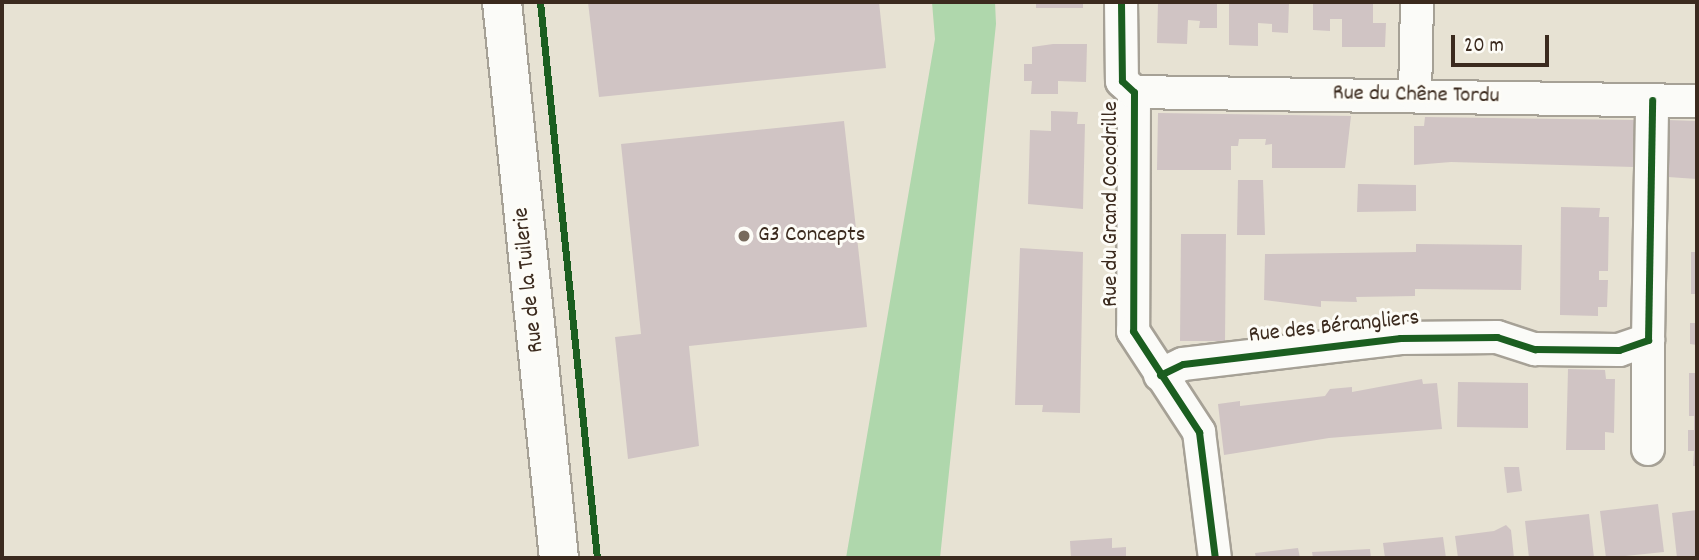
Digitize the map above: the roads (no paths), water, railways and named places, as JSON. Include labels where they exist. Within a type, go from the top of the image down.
[{"type":"street","name":"Rue de la Tuilerie","points":[[502,2],[559,558]]},
{"type":"street","name":"Rue du Grand Cocodrille","points":[[1121,2],[1122,80],[1134,92],[1131,321],[1160,374],[1199,432],[1215,558]]},
{"type":"street","points":[[1415,96],[1417,2]]},
{"type":"street","name":"Rue du Chêne Tordu","points":[[1134,92],[1697,101]]},
{"type":"street","points":[[1648,449],[1652,100]]},
{"type":"street","name":"Rue des Bérangliers","points":[[1160,374],[1183,364],[1400,338],[1497,337],[1535,349],[1591,350],[1619,350],[1648,340]]},
{"type":"place","name":"G3 Concepts","points":[[744,236]]}]
